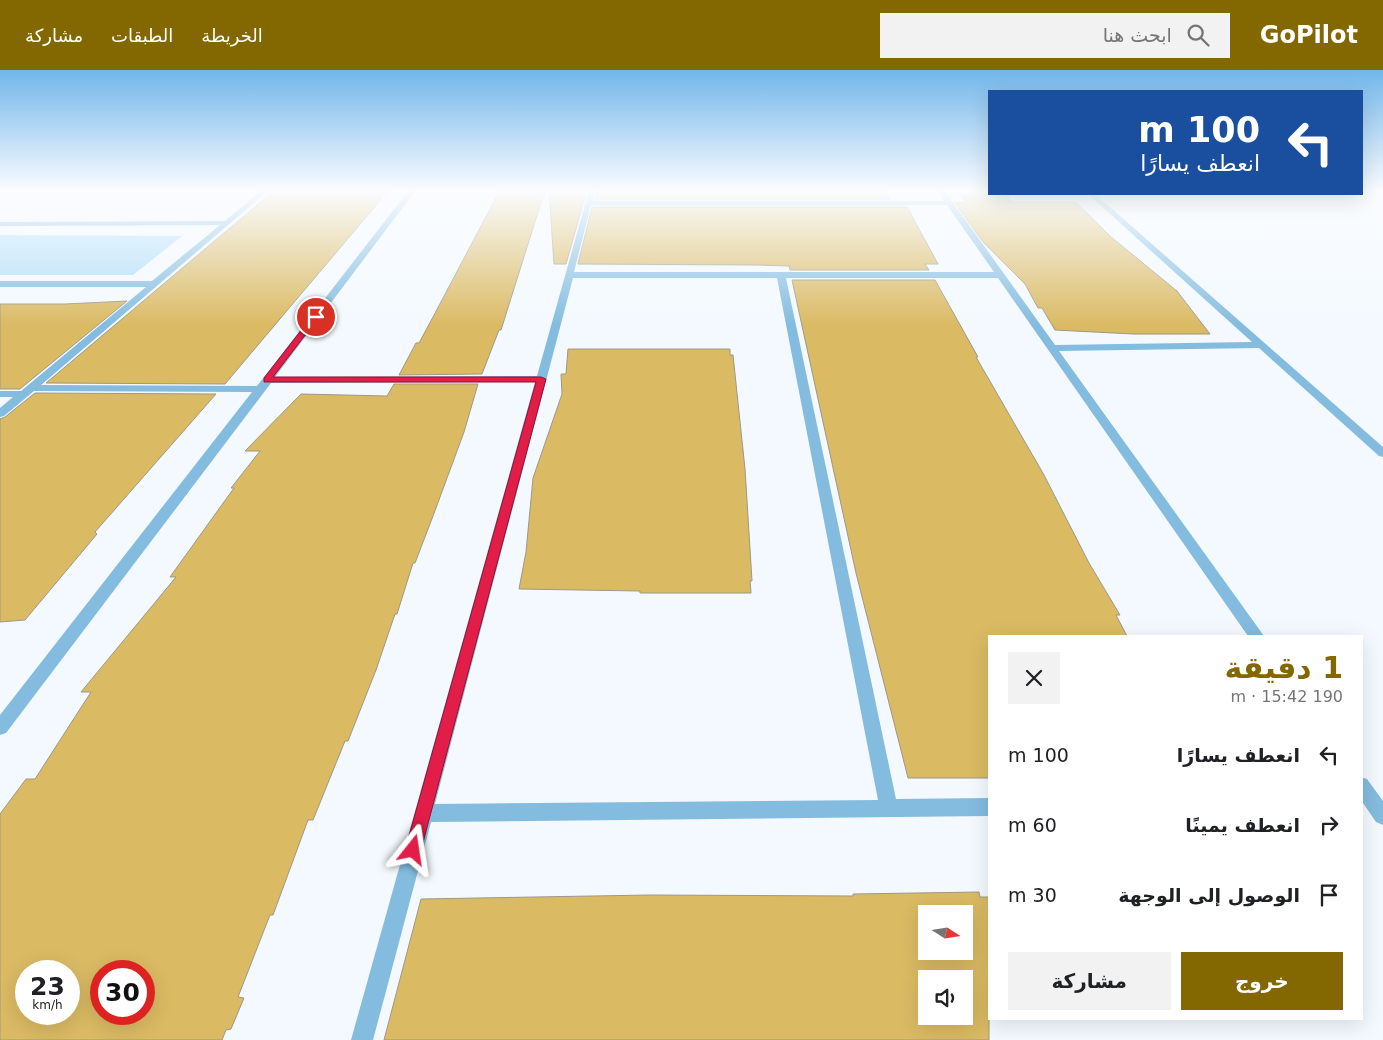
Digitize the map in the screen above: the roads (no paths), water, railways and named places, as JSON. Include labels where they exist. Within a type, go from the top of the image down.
[{"type":"street","points":[[0,414],[213,235]]},
{"type":"street","points":[[0,728],[378,235]]},
{"type":"street","points":[[362,1040],[581,235]]},
{"type":"street","points":[[972,235],[1255,635]]},
{"type":"street","points":[[1137,235],[1383,453]]},
{"type":"street","points":[[570,275],[1000,275]]},
{"type":"street","points":[[781,275],[889,808]]},
{"type":"street","points":[[0,284],[155,284]]},
{"type":"street","points":[[1052,348],[1261,345]]},
{"type":"street","points":[[0,394],[27,391],[264,384],[541,379]]},
{"type":"street","points":[[1363,789],[1373,808]]},
{"type":"street","points":[[423,813],[988,807]]}]
